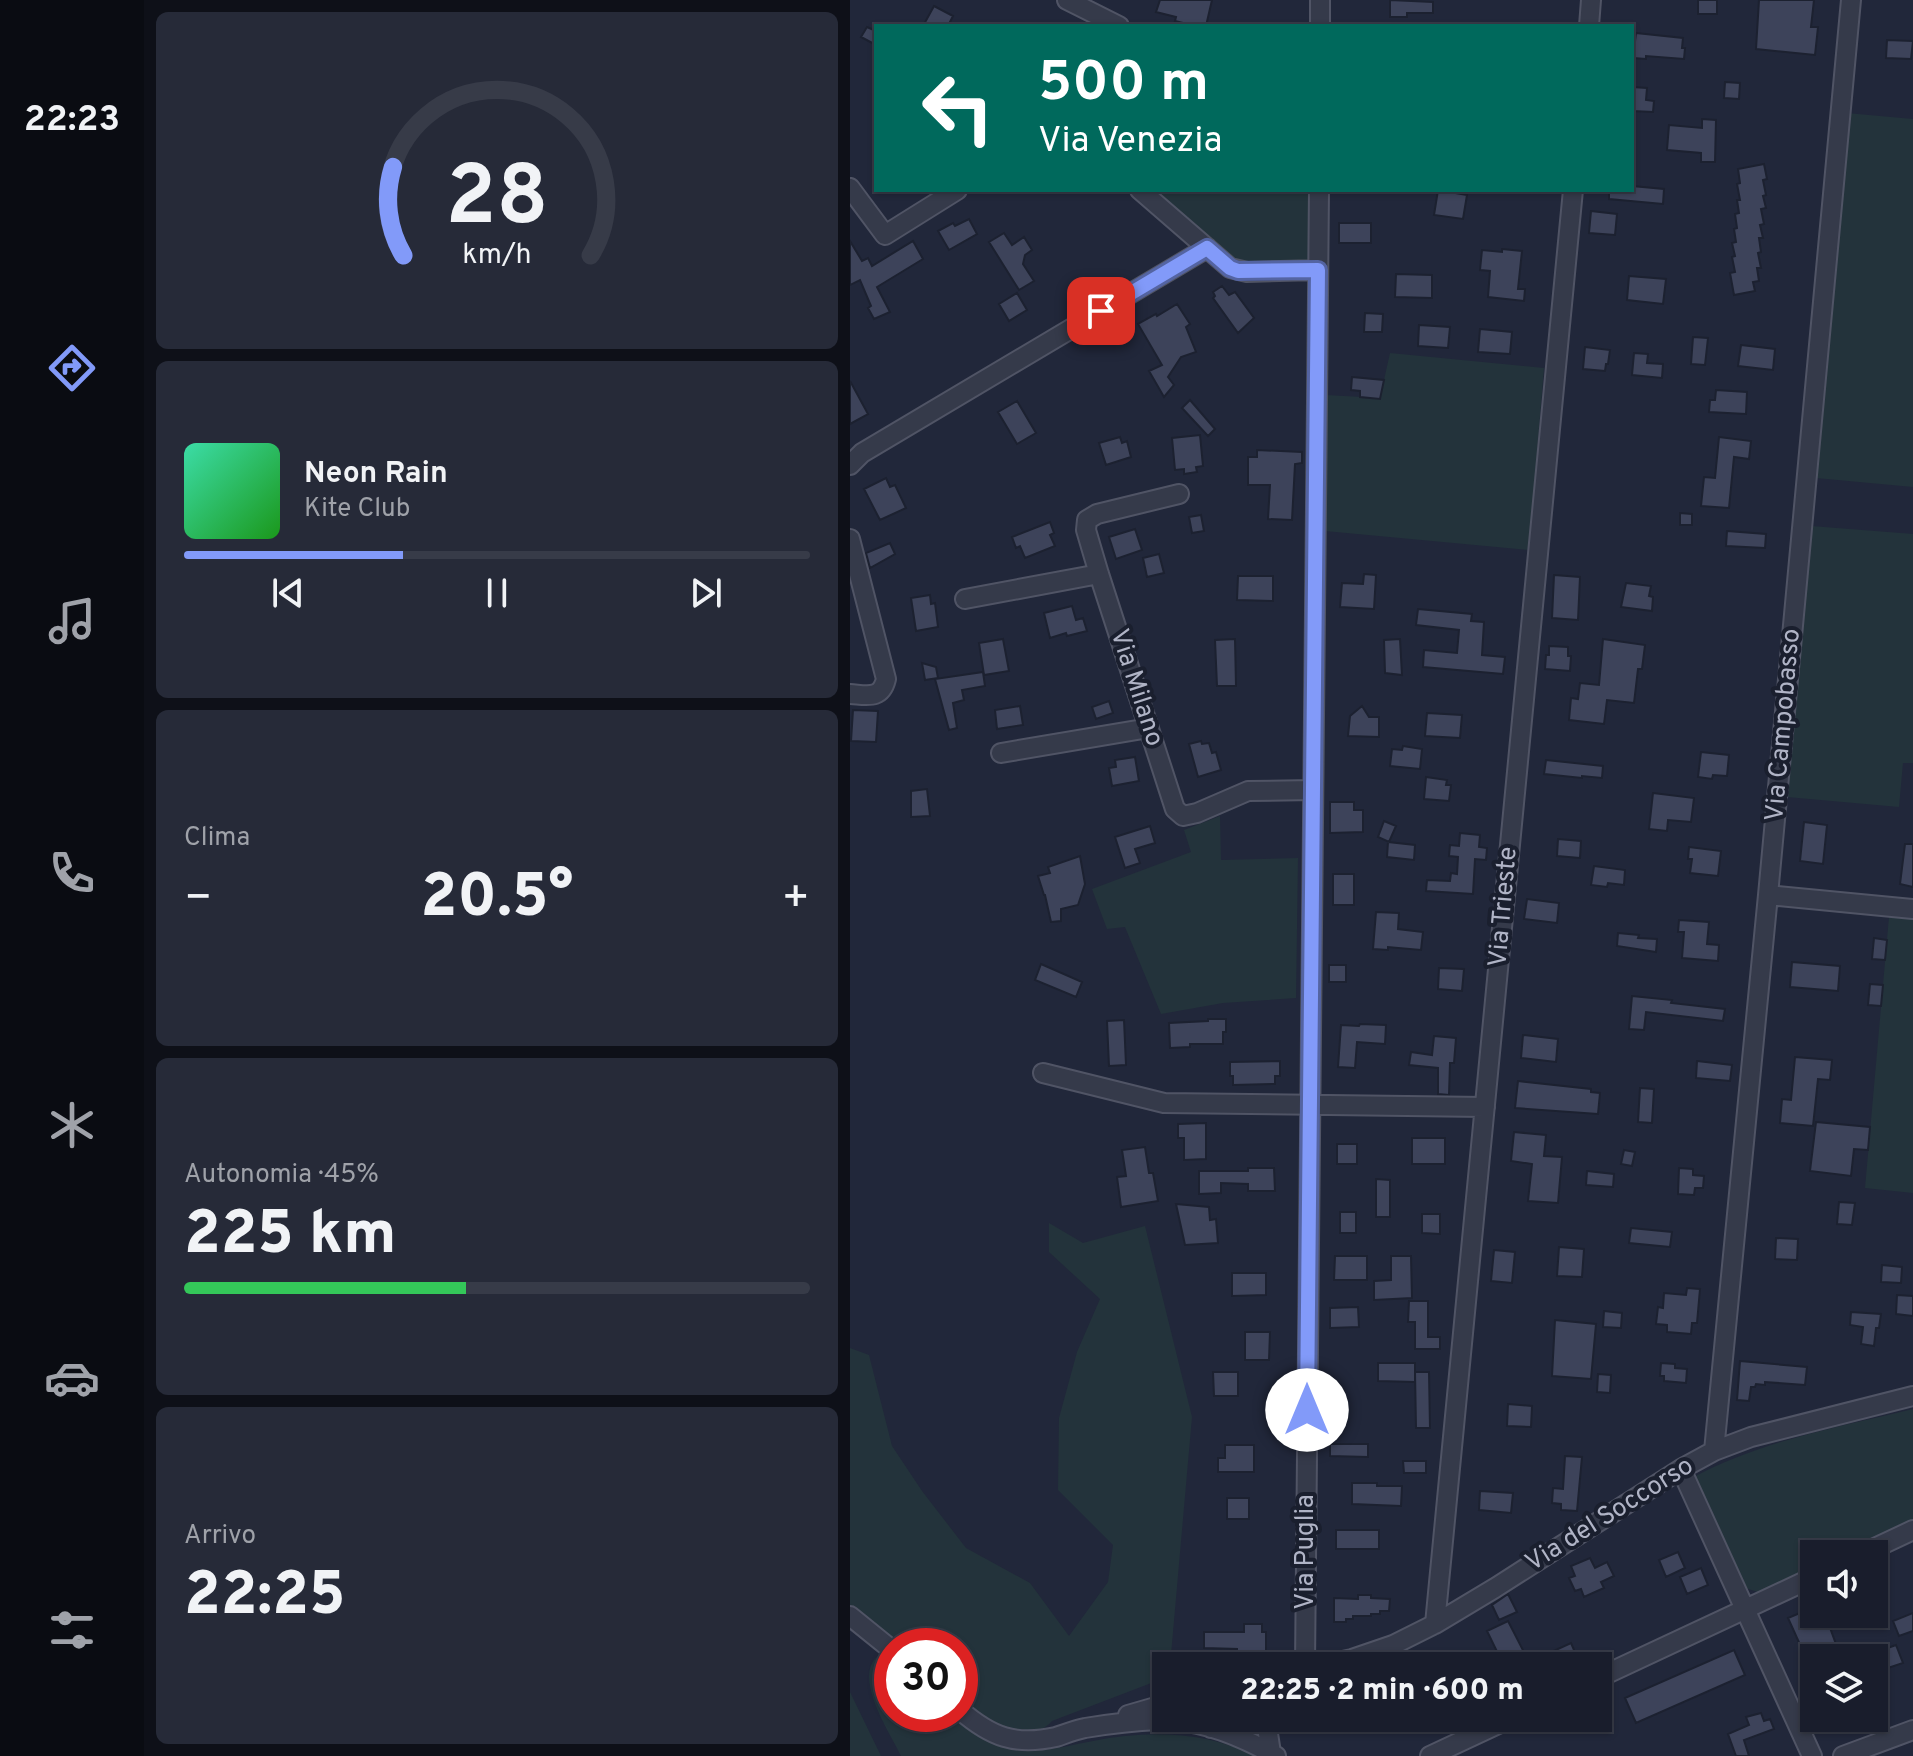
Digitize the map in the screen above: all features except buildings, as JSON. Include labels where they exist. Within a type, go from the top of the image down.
[{"type":"street","points":[[1067,0],[1115,24]]},
{"type":"street","points":[[1320,0],[1320,24]]},
{"type":"street","points":[[1589,24],[1591,0]]},
{"type":"street","name":"Via Campobasso","points":[[1714,1451],[1851,0]]},
{"type":"street","points":[[850,188],[885,235],[954,192]]},
{"type":"street","points":[[1142,192],[1230,268],[1238,271],[1318,270]]},
{"type":"street","name":"Via Puglia","points":[[1305,1652],[1319,192]]},
{"type":"street","name":"Via Trieste","points":[[1435,1624],[1573,192]]},
{"type":"street","points":[[850,465],[862,453],[1207,248]]},
{"type":"street","name":"Via Milano","points":[[1179,494],[1097,514],[1087,520],[1086,530],[1175,809],[1183,816],[1248,791],[1313,790]]},
{"type":"street","points":[[850,539],[886,679],[879,693],[871,696],[850,694]]},
{"type":"street","points":[[965,599],[1099,574]]},
{"type":"street","points":[[1001,753],[1149,728]]},
{"type":"street","points":[[1768,895],[1913,909]]},
{"type":"street","points":[[1043,1073],[1164,1103],[1485,1107]]},
{"type":"street","name":"Via del Soccorso","points":[[1372,1652],[1435,1624],[1714,1451],[1751,1437],[1913,1396]]},
{"type":"street","points":[[1681,1469],[1812,1756]]},
{"type":"street","points":[[1888,1542],[1913,1530]]},
{"type":"street","points":[[1612,1671],[1800,1583]]},
{"type":"street","points":[[851,1619],[874,1636]]},
{"type":"street","points":[[978,1725],[1000,1737],[1019,1741],[1038,1740],[1152,1708]]},
{"type":"street","points":[[1084,1728],[1152,1721]]},
{"type":"street","points":[[1843,1756],[1913,1730]]},
{"type":"street","points":[[1236,1732],[1273,1755]]},
{"type":"street","points":[[1268,1732],[1273,1755]]},
{"type":"street","points":[[1430,1756],[1481,1732]]},
{"type":"shaded area","points":[[1847,113],[1913,119],[1913,487],[1816,478]]},
{"type":"shaded area","points":[[1153,192],[1309,192],[1308,263],[1235,262]]},
{"type":"shaded area","points":[[1390,353],[1544,368],[1529,550],[1325,531],[1326,395],[1380,398]]},
{"type":"shaded area","points":[[1811,526],[1913,534],[1913,763],[1903,763],[1899,807],[1787,797]]},
{"type":"shaded area","points":[[1220,816],[1221,860],[1298,858],[1296,998],[1223,1003],[1161,1014],[1125,927],[1107,929],[1092,889],[1191,852],[1184,830]]},
{"type":"shaded area","points":[[1889,917],[1913,919],[1913,1193],[1865,1188]]},
{"type":"shaded area","points":[[1049,1223],[1083,1243],[1145,1226],[1192,1417],[1171,1652],[1152,1652],[1152,1683],[1052,1721],[1038,1730],[1020,1732],[1001,1727],[978,1714],[978,1628],[874,1629],[850,1611],[850,1348],[869,1355],[892,1446],[922,1491],[966,1548],[1030,1583],[1069,1636],[1108,1582],[1113,1545],[1058,1490],[1059,1418],[1077,1352],[1100,1299],[1049,1252]]},
{"type":"shaded area","points":[[1913,1409],[1913,1520],[1870,1540],[1800,1540],[1800,1572],[1758,1592],[1742,1587],[1692,1478],[1745,1454],[1828,1429]]},
{"type":"shaded area","points":[[874,1661],[874,1699],[869,1677]]},
{"type":"shaded area","points":[[850,1692],[881,1756],[850,1756]]},
{"type":"shaded area","points":[[888,1732],[974,1732],[992,1743],[1019,1750],[1040,1750],[1134,1735],[1176,1735],[1216,1742],[1255,1756],[901,1756]]},
{"type":"route","points":[[1101,311],[1207,248],[1238,271],[1318,270],[1307,1410]]}]
